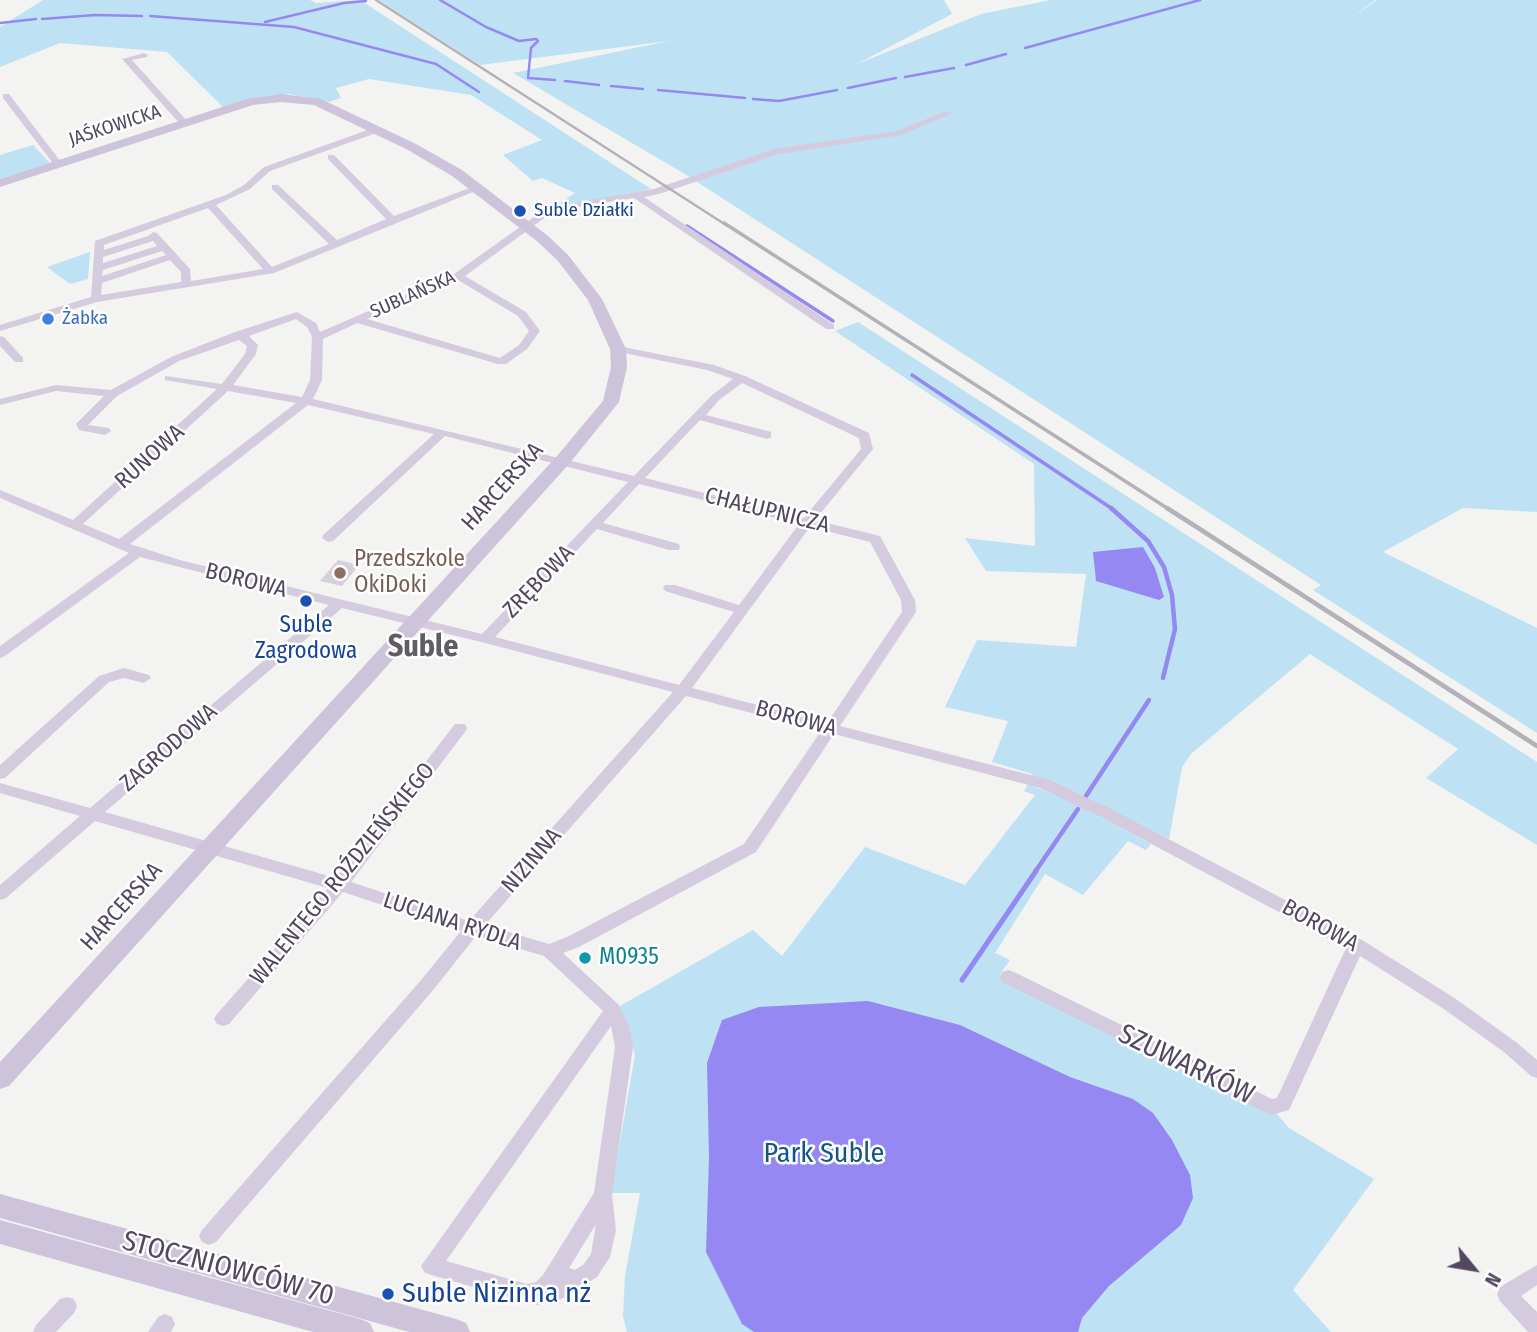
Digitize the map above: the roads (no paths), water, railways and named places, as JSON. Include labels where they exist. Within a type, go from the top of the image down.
[{"type":"street","name":"JAŚKOWICKA","points":[[144,55],[126,59],[184,123]]},
{"type":"street","name":"JAŚKOWICKA","points":[[6,96],[58,164]]},
{"type":"street","name":"JAŚKOWICKA","points":[[0,183],[251,102],[296,99],[317,102],[376,130]]},
{"type":"street","name":"SUBLAŃSKA","points":[[317,337],[458,276],[558,207],[669,189],[714,170],[777,151],[899,133],[949,113]]},
{"type":"street","points":[[96,299],[99,243],[237,193],[267,169],[376,130]]},
{"type":"street","name":"HARCERSKA","points":[[0,1079],[416,623],[563,460],[611,402],[619,367],[618,349],[595,299],[564,258],[478,188],[424,153],[376,130]]},
{"type":"street","points":[[331,157],[392,219]]},
{"type":"street","points":[[275,187],[335,244]]},
{"type":"street","points":[[0,328],[96,299],[270,271],[392,219],[478,188]]},
{"type":"street","points":[[637,196],[830,327]]},
{"type":"street","points":[[210,204],[270,271]]},
{"type":"street","points":[[98,255],[153,236],[186,271],[190,283]]},
{"type":"street","points":[[97,268],[163,247]]},
{"type":"street","points":[[97,281],[172,256]]},
{"type":"street","points":[[357,320],[502,362],[523,346],[535,331],[522,314],[458,276]]},
{"type":"street","points":[[105,431],[83,428],[82,424],[113,394],[175,359],[297,315],[312,325],[317,337],[318,366],[316,380],[306,401],[120,545]]},
{"type":"street","name":"RUNOWA","points":[[74,526],[225,388],[250,354],[253,345],[239,334]]},
{"type":"street","points":[[0,339],[19,360]]},
{"type":"street","name":"NIZINNA","points":[[209,1236],[428,984],[472,929],[683,690],[808,521],[865,452],[865,436],[741,378],[710,367],[618,349]]},
{"type":"street","points":[[169,378],[306,401]]},
{"type":"street","name":"ZRĘBOWA","points":[[485,639],[715,398],[741,378]]},
{"type":"street","points":[[0,402],[56,388],[113,394]]},
{"type":"street","name":"CHAŁUPNICZA","points":[[306,401],[563,460],[875,539],[908,600],[909,612],[830,728]]},
{"type":"street","points":[[698,416],[767,435]]},
{"type":"street","points":[[328,538],[443,432]]},
{"type":"street","name":"BOROWA","points":[[0,494],[138,552],[1022,777],[1069,794],[1356,945],[1447,1002],[1537,1071]]},
{"type":"street","points":[[594,524],[674,547]]},
{"type":"street","points":[[0,653],[138,552]]},
{"type":"street","points":[[670,588],[742,610]]},
{"type":"street","name":"ZAGRODOWA","points":[[0,894],[338,604]]},
{"type":"street","points":[[0,774],[104,679],[124,673],[144,678]]},
{"type":"street","name":"WALENTEGO ROŹDZIEŃSKIEGO","points":[[223,1019],[340,885],[460,728]]},
{"type":"street","name":"LUCJANA RYDLA","points":[[0,788],[340,885],[472,929],[550,951],[573,942],[751,848],[830,728]]},
{"type":"street","name":"SZUWARKÓW","points":[[1008,977],[1271,1107],[1283,1105],[1356,945]]},
{"type":"street","points":[[550,951],[613,1010],[620,1026],[624,1047],[603,1195],[606,1230],[600,1257],[578,1280],[551,1294],[523,1294],[431,1266],[613,1010]]},
{"type":"street","points":[[523,1294],[541,1290],[558,1269],[603,1195]]},
{"type":"street","name":"STOCZNIOWCÓW 70","points":[[0,1206],[456,1332]]},
{"type":"street","name":"STOCZNIOWCÓW 70","points":[[0,1232],[360,1332]]},
{"type":"street","points":[[558,1269],[562,1274],[578,1280]]},
{"type":"street","points":[[1537,1273],[1507,1294],[1537,1326]]},
{"type":"street","points":[[43,1332],[67,1306]]},
{"type":"waterway","points":[[440,0],[486,27],[519,41],[536,39],[538,41],[531,48],[528,78],[555,80]]},
{"type":"waterway","points":[[1025,48],[1200,0]]},
{"type":"waterway","points":[[265,22],[344,3],[366,1]]},
{"type":"waterway","points":[[42,19],[95,15],[142,16]]},
{"type":"waterway","points":[[150,16],[294,27],[436,64],[479,92]]},
{"type":"waterway","points":[[0,23],[36,19]]},
{"type":"waterway","points":[[966,65],[1006,54]]},
{"type":"waterway","points":[[905,77],[954,68]]},
{"type":"waterway","points":[[848,88],[896,78]]},
{"type":"waterway","points":[[565,81],[599,85]]},
{"type":"waterway","points":[[611,86],[643,89]]},
{"type":"waterway","points":[[658,90],[745,98]]},
{"type":"waterway","points":[[753,99],[779,101],[837,90]]},
{"type":"waterway","points":[[687,226],[833,321]]},
{"type":"waterway","points":[[912,375],[1114,510]]},
{"type":"waterway","points":[[1111,508],[1148,541],[1164,567],[1172,595],[1175,629],[1163,678]]},
{"type":"waterway","points":[[1086,796],[1149,700]]},
{"type":"waterway","points":[[1035,872],[1078,809]]},
{"type":"waterway","points":[[962,980],[1036,871]]},
{"type":"railway","points":[[376,0],[726,225]]},
{"type":"railway","points":[[724,223],[1170,510]]},
{"type":"railway","points":[[1167,508],[1537,746]]},
{"type":"place","name":"Suble Działki","points":[[520,211]]},
{"type":"place","name":"Żabka","points":[[48,319]]},
{"type":"place","name":"Przedszkole OkiDoki","points":[[340,573]]},
{"type":"place","name":"Suble Zagrodowa","points":[[306,601]]},
{"type":"place","name":"M0935","points":[[585,958]]},
{"type":"place","name":"Suble Nizinna nż","points":[[388,1294]]},
{"type":"district","name":"Suble","points":[[423,648]]},
{"type":"park label","name":"Park Suble","points":[[824,1154]]}]
